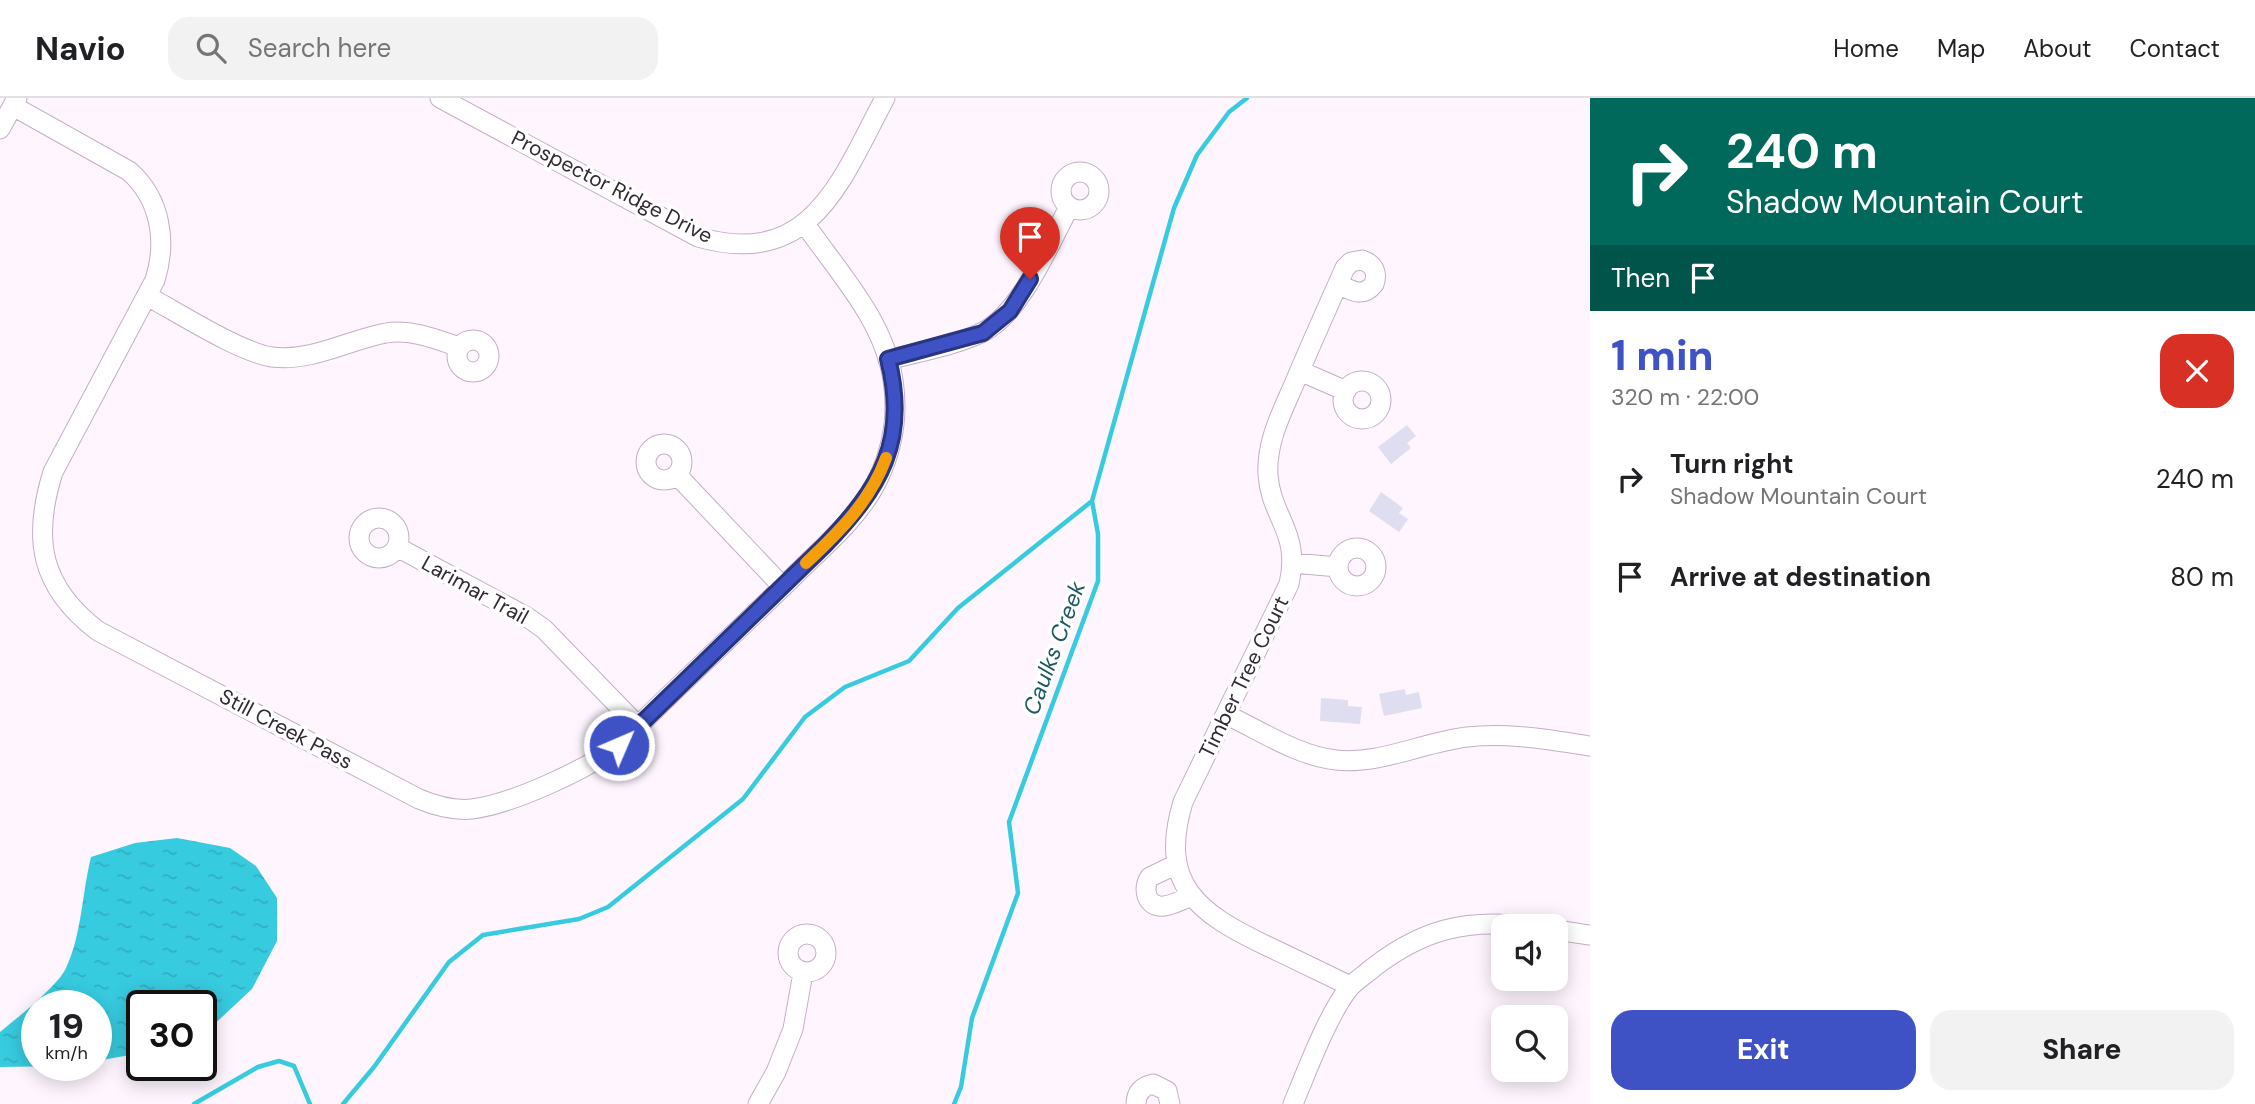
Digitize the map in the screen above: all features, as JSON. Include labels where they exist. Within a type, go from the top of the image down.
[{"type":"street","name":"Prospector Ridge Drive","points":[[440,98],[698,237],[736,245],[756,244],[779,237],[805,224],[830,199],[885,98]]},
{"type":"street","name":"Still Creek Pass","points":[[15,102],[129,171],[142,183],[156,212],[162,245],[160,264],[147,296],[53,472],[45,499],[42,523],[49,571],[57,590],[82,618],[98,631],[419,799],[452,809],[469,809],[504,801],[582,769],[619,745],[855,514],[878,480],[895,420],[893,379],[888,359],[873,321],[805,224]]},
{"type":"street","points":[[0,129],[15,102]]},
{"type":"street","points":[[888,359],[969,338],[996,324],[1019,298],[1069,207]]},
{"type":"street","name":"Timber Tree Court","points":[[1338,284],[1270,442],[1268,467],[1272,492],[1292,545],[1293,563],[1289,584],[1183,802],[1175,841],[1179,875],[1192,896],[1216,919],[1237,932],[1350,986]]},
{"type":"street","points":[[147,296],[246,349],[271,357],[299,357],[388,333],[429,337],[459,347]]},
{"type":"street","points":[[1300,371],[1346,391]]},
{"type":"street","points":[[677,475],[783,587]]},
{"type":"street","name":"Larimar Trail","points":[[397,547],[527,617],[544,629],[638,726]]},
{"type":"street","points":[[1293,563],[1338,567]]},
{"type":"street","points":[[1227,715],[1301,751],[1338,761],[1373,757],[1468,737],[1532,738],[1590,746]]},
{"type":"street","points":[[1177,864],[1150,877],[1145,887],[1147,898],[1163,906],[1192,896]]},
{"type":"street","points":[[1293,1104],[1338,1005],[1350,986],[1404,946],[1444,929],[1473,923],[1491,924]]},
{"type":"street","points":[[1568,932],[1590,935]]},
{"type":"street","points":[[758,1104],[776,1072],[793,1029],[803,973]]},
{"type":"street","points":[[1136,1104],[1142,1088],[1153,1084],[1167,1091],[1170,1104]]},
{"type":"water","points":[[177,838],[230,848],[256,866],[277,898],[277,941],[252,989],[217,1022],[217,990],[126,990],[126,1056],[112,1058],[112,990],[48,990],[62,975],[71,955],[79,927],[91,857],[135,843]]},
{"type":"water","points":[[21,1014],[21,1067],[0,1067],[0,1032]]},
{"type":"building","points":[[1407,425],[1416,436],[1407,443],[1411,448],[1391,464],[1378,447]]},
{"type":"building","points":[[1381,492],[1403,508],[1399,513],[1408,519],[1399,532],[1369,511]]},
{"type":"building","points":[[1405,689],[1406,695],[1419,692],[1422,708],[1384,716],[1379,694]]},
{"type":"building","points":[[1321,698],[1348,700],[1348,706],[1362,707],[1360,724],[1320,721]]},
{"type":"waterway","name":"Caulks Creek","points":[[954,1104],[961,1087],[972,1018],[1018,893],[1009,822],[1098,581],[1098,534],[1092,501],[1174,208],[1197,155],[1229,112],[1247,98]]},
{"type":"waterway","points":[[343,1104],[374,1067],[449,962],[483,935],[579,919],[608,907],[743,799],[805,717],[845,687],[909,661],[958,608],[1092,501]]},
{"type":"waterway","points":[[194,1104],[258,1067],[279,1061],[294,1066],[310,1104]]},
{"type":"slow traffic","points":[[806,563],[855,514],[878,480],[886,458]]},
{"type":"route","points":[[619,745],[825,545],[869,495],[886,459],[895,420],[893,379],[888,359],[983,333],[1010,311],[1030,279]]}]
